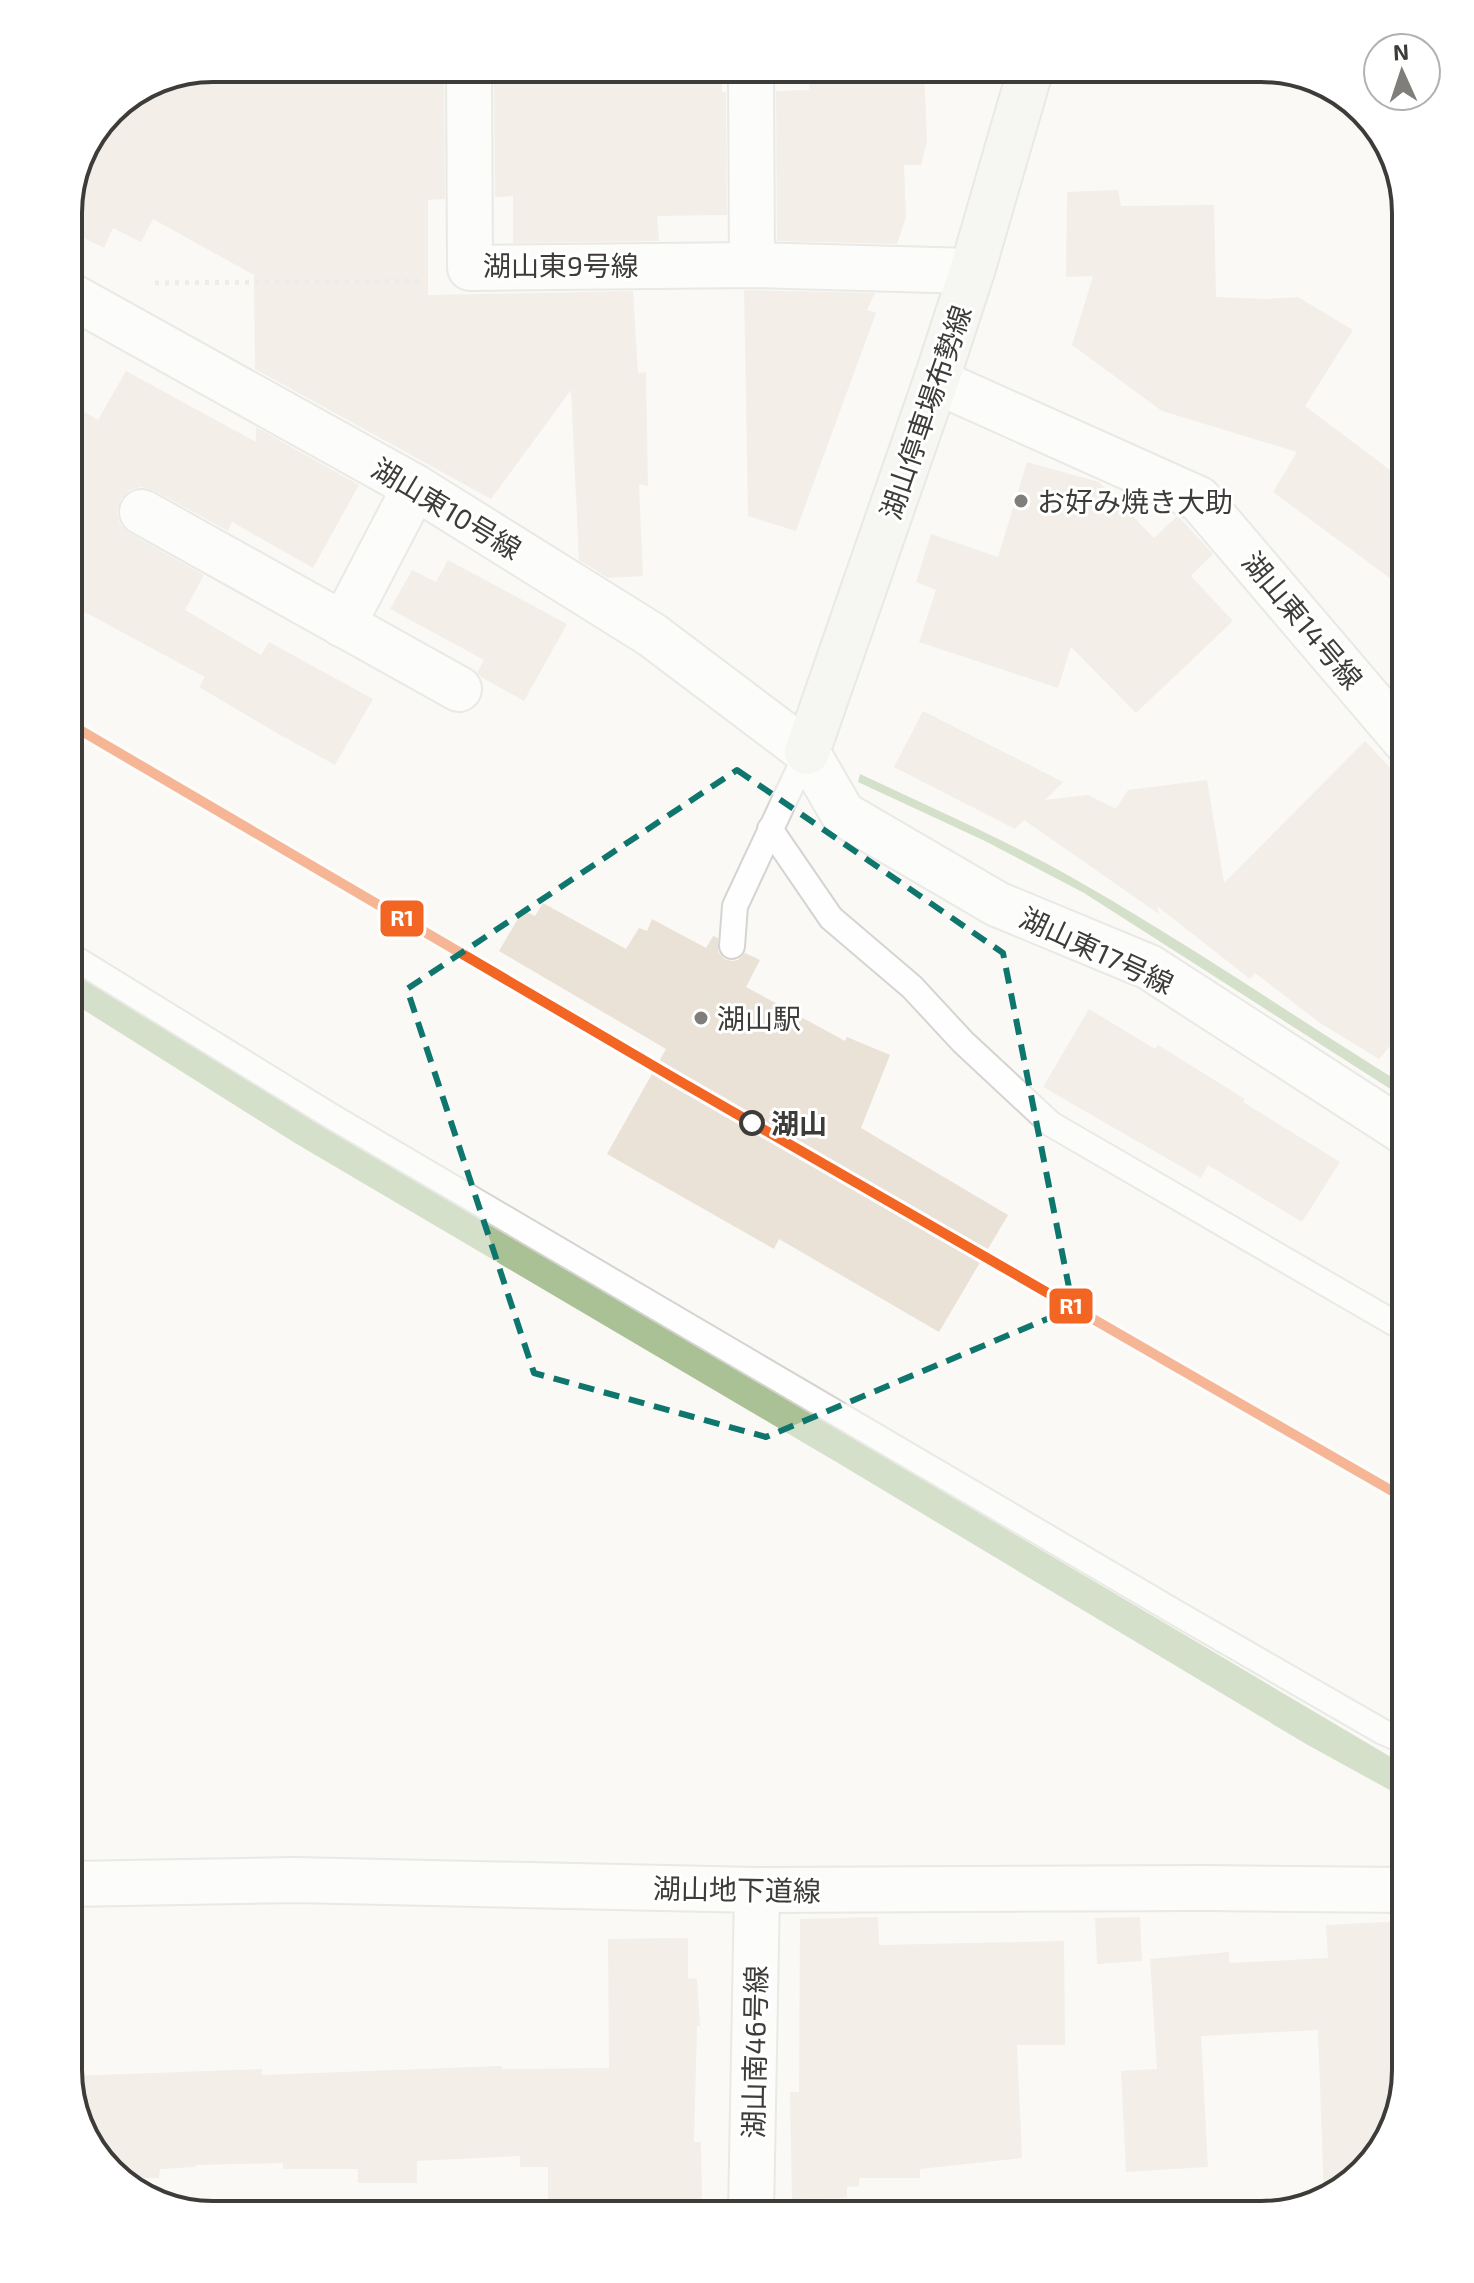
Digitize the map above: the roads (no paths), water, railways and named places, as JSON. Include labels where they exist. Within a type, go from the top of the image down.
[{"type":"main road","name":"湖山停車場布勢線","points":[[807,752],[936,381],[972,271],[1027,82]]},
{"type":"street","name":"湖山東9号線","points":[[469,82],[470,268],[752,265],[972,271]]},
{"type":"street","points":[[751,82],[752,265]]},
{"type":"street","name":"湖山東10号線","points":[[82,302],[415,487],[652,635],[807,752]]},
{"type":"street","name":"湖山東14号線","points":[[936,381],[1199,499],[1392,726]]},
{"type":"street","points":[[343,625],[415,487]]},
{"type":"street","points":[[142,512],[459,689]]},
{"type":"street","name":"湖山東17号線","points":[[807,752],[843,814],[997,904],[1149,967],[1392,1124]]},
{"type":"street","name":"湖山地下道線","points":[[82,1884],[294,1880],[757,1890],[1392,1890]]},
{"type":"street","name":"湖山南46号線","points":[[751,2201],[757,1890]]},
{"type":"lane","points":[[732,946],[735,906],[807,752]]},
{"type":"lane","points":[[770,829],[831,918],[912,987],[963,1042],[1051,1124],[1392,1322]]},
{"type":"lane","points":[[82,963],[400,1156],[1180,1615],[1392,1736]]},
{"type":"place","name":"お好み焼き大助","points":[[1021,501]]},
{"type":"place","name":"湖山駅","points":[[701,1018]]},
{"type":"place","name":"湖山","points":[[752,1123]]}]
